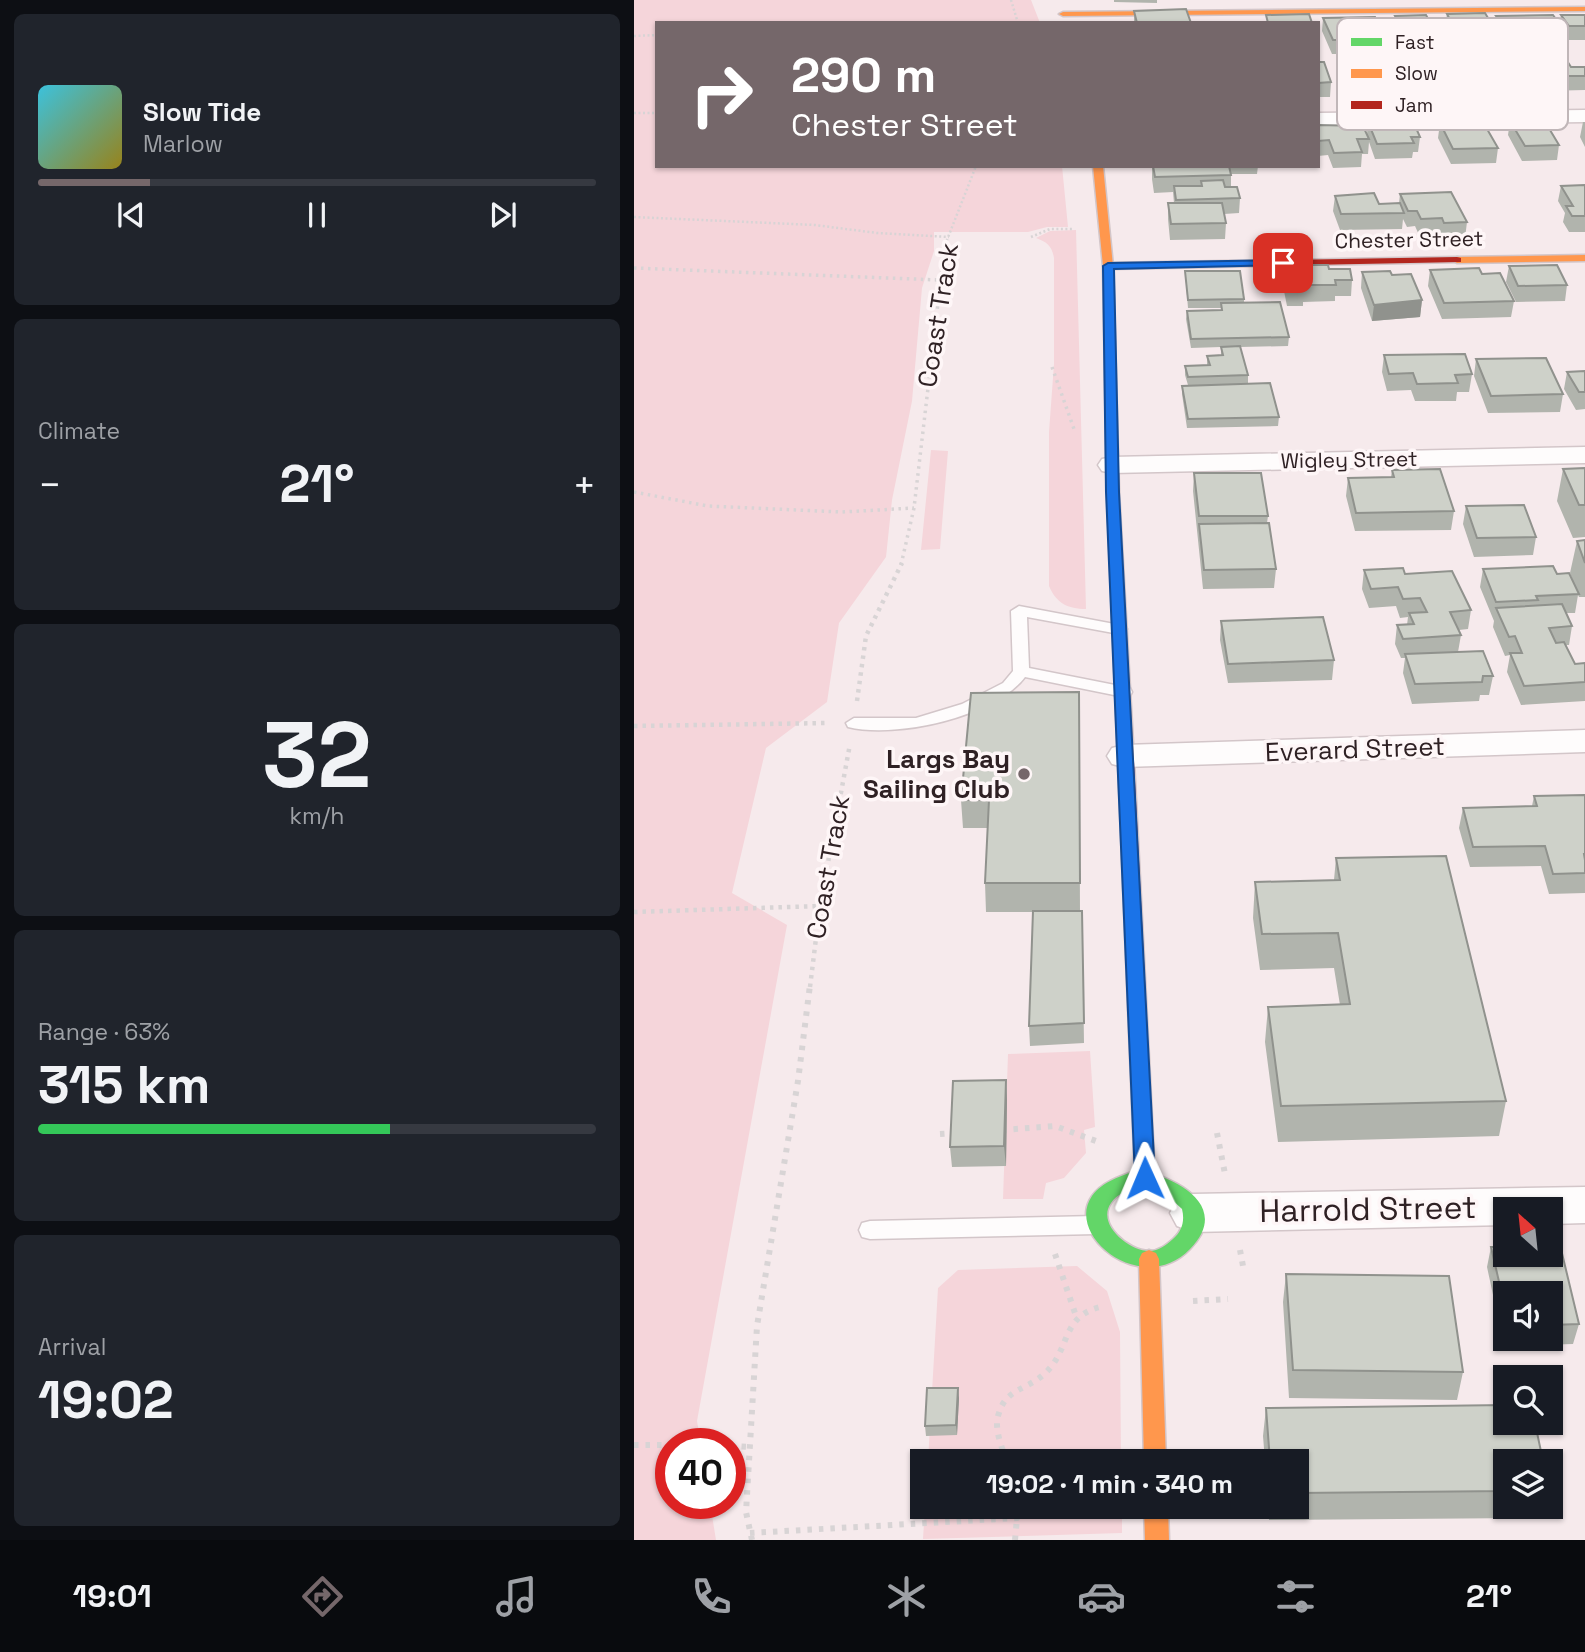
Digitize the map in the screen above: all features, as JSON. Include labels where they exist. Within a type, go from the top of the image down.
[{"type":"street","points":[[1062,12],[1585,9]]},
{"type":"street","points":[[1098,168],[1108,266],[1112,465],[1145,1178]]},
{"type":"street","name":"Chester Street","points":[[1108,266],[1585,258]]},
{"type":"street","name":"Wigley Street","points":[[1112,465],[1585,455]]},
{"type":"street","name":"Everard Street","points":[[1125,756],[1585,741]]},
{"type":"street","points":[[1145,1178],[1167,1182],[1180,1190],[1189,1201],[1193,1213],[1193,1226],[1188,1238],[1179,1248],[1158,1258],[1149,1259],[1129,1257],[1117,1252],[1107,1245],[1096,1225],[1096,1212],[1101,1199],[1111,1188],[1124,1181],[1145,1178]]},
{"type":"street","name":"Harrold Street","points":[[1193,1213],[1585,1205]]},
{"type":"street","points":[[1149,1259],[1155,1449]]},
{"type":"street","points":[[1156,1519],[1157,1540]]},
{"type":"lane","points":[[854,723],[917,723],[968,708],[1009,687],[1021,671],[1020,611],[1119,629]]},
{"type":"lane","points":[[1021,671],[1123,692]]},
{"type":"lane","points":[[870,1230],[1096,1225]]},
{"type":"path","points":[[1011,0],[1017,21]]},
{"type":"path","points":[[634,36],[655,35]]},
{"type":"path","points":[[634,113],[655,114]]},
{"type":"path","name":"Coast Track","points":[[751,1536],[747,1512],[757,1326],[798,1081],[820,906],[854,723],[866,636],[903,562],[914,508],[943,249],[975,168]]},
{"type":"path","points":[[634,216],[815,225],[877,233],[949,237]]},
{"type":"path","points":[[1031,237],[1050,229],[1066,229]]},
{"type":"path","points":[[634,268],[939,280]]},
{"type":"path","points":[[1052,367],[1074,429],[1085,429]]},
{"type":"path","points":[[634,492],[708,506],[842,512],[914,508]]},
{"type":"path","points":[[634,726],[854,723]]},
{"type":"path","points":[[634,912],[820,906]]},
{"type":"path","points":[[991,1130],[1055,1126],[1096,1141]]},
{"type":"path","points":[[940,1134],[965,1132]]},
{"type":"path","points":[[1217,1133],[1226,1179]]},
{"type":"path","points":[[1240,1250],[1243,1266]]},
{"type":"path","points":[[1054,1253],[1076,1316]]},
{"type":"path","points":[[1189,1301],[1227,1299]]},
{"type":"path","points":[[1003,1449],[997,1418],[1007,1394],[1043,1376],[1061,1353],[1076,1316],[1089,1307],[1109,1305]]},
{"type":"path","points":[[634,1445],[655,1446]]},
{"type":"path","points":[[746,1447],[750,1447]]},
{"type":"path","points":[[751,1536],[1002,1519]]},
{"type":"path","points":[[1016,1540],[1017,1519]]},
{"type":"shaded area","points":[[634,0],[1031,0],[1039,21],[655,21],[655,168],[1062,168],[1068,227],[1047,227],[1028,232],[934,232],[934,251],[922,288],[912,401],[892,500],[886,557],[839,623],[827,702],[766,748],[732,893],[787,925],[697,1421],[698,1428],[655,1428],[655,1519],[713,1519],[716,1540],[634,1540]]},
{"type":"shaded area","points":[[1076,230],[1086,609],[1063,604],[1049,586],[1049,432],[1054,364],[1054,258],[1048,245],[1036,238],[1050,231]]},
{"type":"shaded area","points":[[931,450],[948,451],[940,549],[921,550]]},
{"type":"shaded area","points":[[1090,1051],[1095,1127],[1084,1130],[1086,1153],[1064,1178],[1046,1183],[1043,1199],[1003,1199],[1008,1054]]},
{"type":"shaded area","points":[[1077,1266],[1107,1291],[1120,1332],[1121,1449],[929,1449],[938,1288],[958,1270]]},
{"type":"shaded area","points":[[924,1519],[1122,1519],[1122,1533],[923,1539]]},
{"type":"building","points":[[1186,9],[1190,21],[1136,21],[1134,11]]},
{"type":"building","points":[[1485,13],[1488,18],[1449,18],[1447,14]]},
{"type":"building","points":[[1309,14],[1311,21],[1268,21],[1266,15]]},
{"type":"building","points":[[1426,15],[1428,18],[1396,18],[1395,16]]},
{"type":"building","points":[[1553,15],[1555,18],[1497,18],[1496,16]]},
{"type":"building","points":[[1561,15],[1585,15],[1585,26],[1569,26],[1568,18]]},
{"type":"building","points":[[1375,17],[1376,18],[1337,18],[1337,40],[1333,40],[1323,18]]},
{"type":"building","points":[[1320,62],[1324,62],[1331,82],[1320,83]]},
{"type":"building","points":[[1568,62],[1571,67],[1585,67],[1585,76],[1568,76]]},
{"type":"building","points":[[1320,125],[1337,125],[1337,130],[1365,130],[1369,139],[1357,139],[1362,152],[1334,153],[1329,140],[1320,141]]},
{"type":"building","points":[[1371,130],[1417,130],[1420,137],[1411,137],[1414,143],[1377,144]]},
{"type":"building","points":[[1444,130],[1488,130],[1498,148],[1453,149]]},
{"type":"building","points":[[1515,130],[1550,130],[1559,145],[1525,146]]},
{"type":"building","points":[[1153,168],[1229,168],[1231,175],[1155,177]]},
{"type":"building","points":[[1223,180],[1225,187],[1237,187],[1240,198],[1176,200],[1174,186],[1202,186],[1201,181]]},
{"type":"building","points":[[1585,185],[1585,216],[1572,216],[1566,206],[1573,206],[1561,186]]},
{"type":"building","points":[[1451,192],[1467,222],[1444,223],[1442,218],[1421,219],[1417,211],[1408,211],[1400,194]]},
{"type":"building","points":[[1374,193],[1379,204],[1400,203],[1404,213],[1341,214],[1335,196]]},
{"type":"building","points":[[1168,203],[1222,203],[1226,223],[1171,224]]},
{"type":"building","points":[[1284,265],[1328,265],[1329,269],[1350,269],[1352,280],[1335,280],[1336,285],[1303,285],[1304,289],[1288,289]]},
{"type":"building","points":[[1557,265],[1567,285],[1518,286],[1509,266]]},
{"type":"building","points":[[1479,268],[1482,274],[1500,273],[1514,301],[1444,303],[1430,270]]},
{"type":"building","points":[[1185,271],[1240,271],[1244,299],[1188,300]]},
{"type":"building","points":[[1390,271],[1392,275],[1411,274],[1422,300],[1374,305],[1362,272]]},
{"type":"building","points":[[1280,302],[1289,337],[1191,339],[1187,311],[1222,310],[1221,303]]},
{"type":"building","points":[[1240,346],[1248,375],[1188,377],[1185,366],[1210,365],[1207,356],[1223,355],[1221,347]]},
{"type":"building","points":[[1465,354],[1472,374],[1455,375],[1458,383],[1417,384],[1413,373],[1389,374],[1384,355]]},
{"type":"building","points":[[1546,358],[1563,394],[1491,396],[1476,359]]},
{"type":"building","points":[[1585,371],[1585,392],[1579,392],[1567,372]]},
{"type":"building","points":[[1270,383],[1279,417],[1188,419],[1182,386]]},
{"type":"building","points":[[1585,468],[1585,505],[1579,505],[1563,469]]},
{"type":"building","points":[[1440,469],[1454,511],[1356,513],[1348,478],[1394,477],[1392,470]]},
{"type":"building","points":[[1194,473],[1261,473],[1268,516],[1199,516]]},
{"type":"building","points":[[1524,505],[1536,537],[1477,538],[1466,506]]},
{"type":"building","points":[[1269,523],[1276,569],[1204,570],[1199,524]]},
{"type":"building","points":[[1585,540],[1585,563],[1577,541]]},
{"type":"building","points":[[1553,566],[1557,574],[1569,573],[1579,594],[1536,596],[1538,600],[1496,602],[1483,569]]},
{"type":"building","points":[[1403,568],[1405,574],[1452,571],[1471,610],[1450,612],[1461,635],[1403,639],[1397,625],[1414,624],[1409,613],[1427,612],[1420,598],[1403,599],[1398,587],[1371,589],[1364,570]]},
{"type":"building","points":[[1562,604],[1572,626],[1549,628],[1556,643],[1564,642],[1575,664],[1585,663],[1585,682],[1524,686],[1510,653],[1522,653],[1515,636],[1509,637],[1496,608]]},
{"type":"building","points":[[1323,617],[1334,660],[1228,664],[1221,621]]},
{"type":"building","points":[[1483,651],[1493,676],[1483,676],[1482,682],[1415,684],[1405,654]]},
{"type":"building","name":"Largs Bay Sailing Club","points":[[1079,692],[1080,883],[985,883],[989,800],[961,800],[971,693]]},
{"type":"building","points":[[1585,795],[1585,873],[1553,874],[1545,846],[1473,847],[1463,808],[1537,806],[1534,796]]},
{"type":"building","points":[[1446,856],[1506,1101],[1281,1106],[1268,1007],[1350,1004],[1338,933],[1262,934],[1255,882],[1340,880],[1336,858]]},
{"type":"building","points":[[1033,911],[1082,911],[1084,1023],[1029,1026]]},
{"type":"building","points":[[1006,1080],[1004,1146],[950,1147],[953,1081]]},
{"type":"building","points":[[1563,1257],[1579,1324],[1563,1325],[1563,1281],[1499,1281],[1496,1267],[1563,1267]]},
{"type":"building","points":[[1286,1274],[1449,1276],[1463,1372],[1293,1370]]},
{"type":"building","points":[[927,1388],[958,1388],[956,1425],[925,1426]]},
{"type":"building","points":[[1493,1405],[1493,1435],[1538,1435],[1540,1449],[1493,1449],[1493,1491],[1309,1493],[1309,1449],[1269,1449],[1266,1408]]},
{"type":"traffic: fast","points":[[1138,1178],[1151,1180],[1175,1190],[1191,1207],[1194,1217],[1192,1229],[1184,1242],[1167,1256],[1148,1260],[1130,1256],[1114,1246],[1102,1232],[1097,1216],[1100,1201],[1113,1188],[1138,1178]]},
{"type":"traffic: slow","points":[[1063,14],[1586,9]]},
{"type":"traffic: slow","points":[[1098,168],[1108,266],[1113,492],[1126,761]]},
{"type":"traffic: slow","points":[[1457,260],[1586,258]]},
{"type":"traffic: slow","points":[[1149,1259],[1155,1449]]},
{"type":"traffic: slow","points":[[1156,1519],[1157,1540]]},
{"type":"traffic: jam","points":[[1108,266],[1457,260]]},
{"type":"traffic: jam","points":[[1126,761],[1145,1178]]},
{"type":"place","name":"Largs Bay Sailing Club","points":[[1024,774]]},
{"type":"route","points":[[1145,1178],[1113,492],[1108,266],[1283,263]]}]
